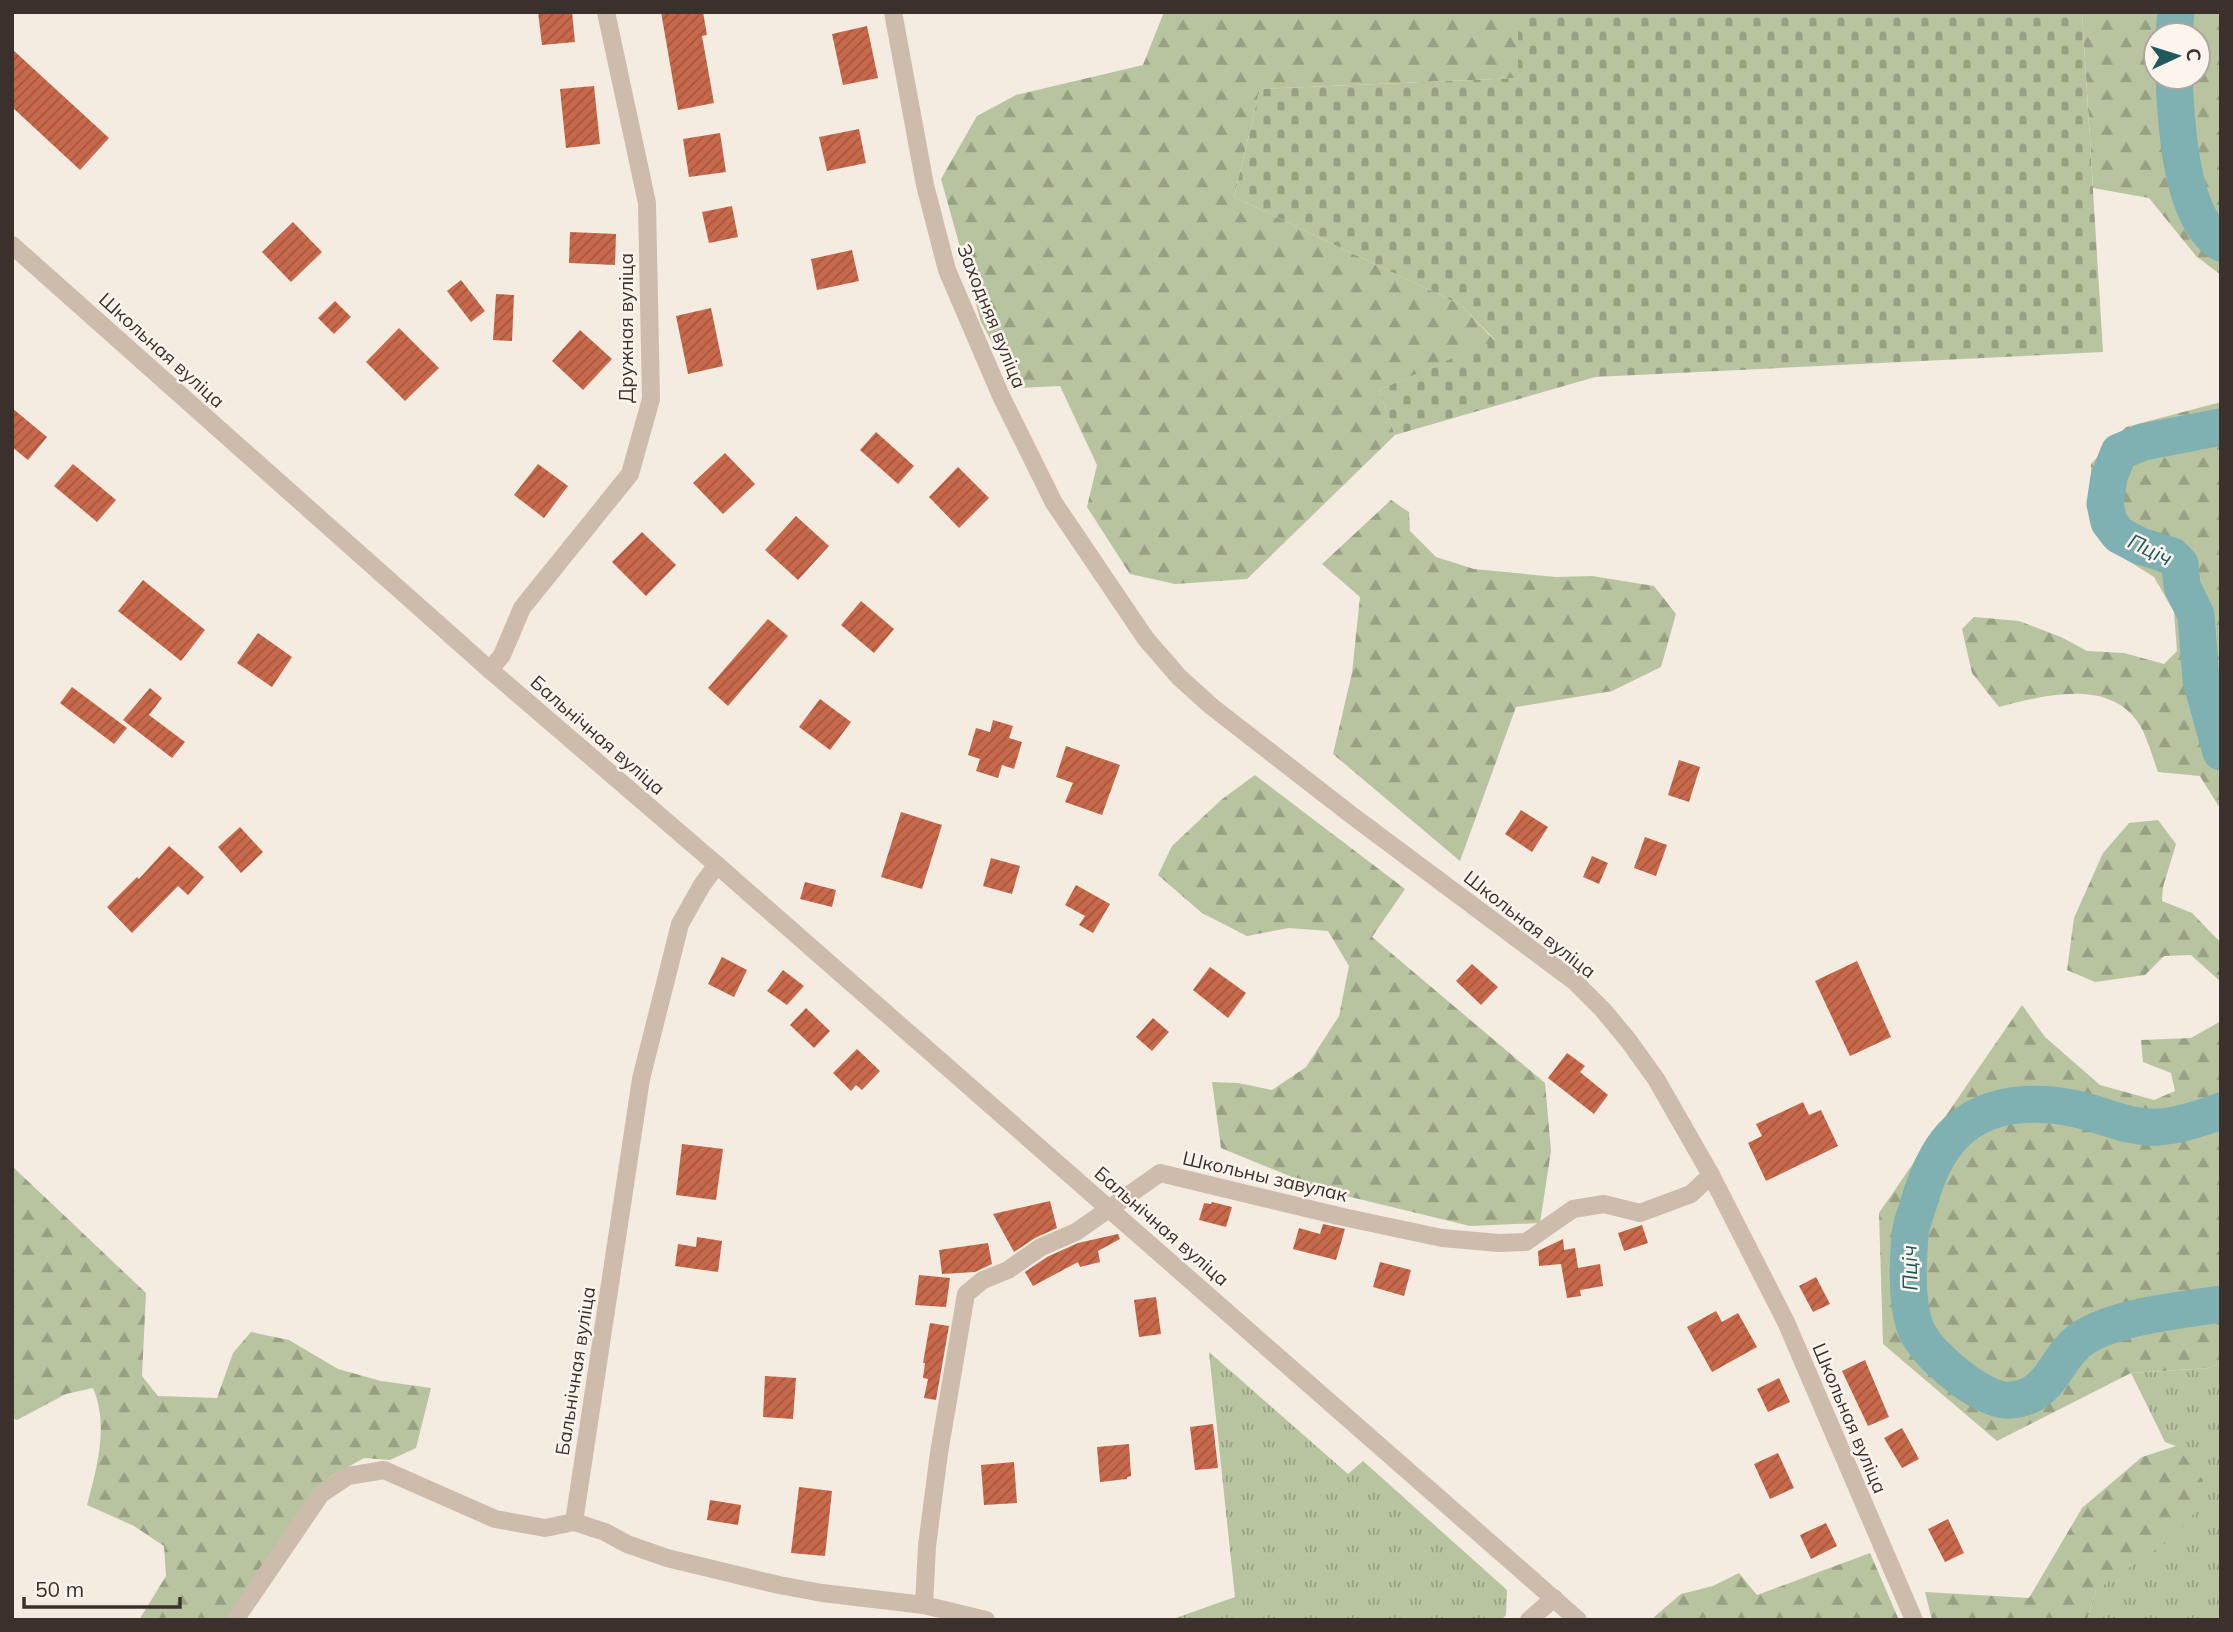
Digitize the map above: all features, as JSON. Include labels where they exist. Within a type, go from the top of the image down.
[{"type":"street","name":"Дружная вуліца","points":[[490,670],[502,655],[522,608],[630,474],[651,399],[647,203],[606,12]]},
{"type":"street","name":"Заходняя вуліца","points":[[893,12],[925,185],[947,270],[1001,396],[1058,509]]},
{"type":"street","name":"Школьная вуліца","points":[[12,245],[453,637]]},
{"type":"street","name":"Школьная вуліца","points":[[1058,509],[1146,639],[1179,677],[1211,706],[1354,817],[1574,981],[1628,1040],[1656,1079],[1711,1175],[1786,1322],[1914,1620]]},
{"type":"street","name":"Бальнічная вуліца","points":[[453,637],[1578,1620]]},
{"type":"street","name":"Бальнічная вуліца","points":[[574,1522],[640,1079],[680,924],[717,865]]},
{"type":"street","name":"Школьны завулак","points":[[923,1605],[927,1546],[939,1452],[966,1294],[983,1280],[1008,1270],[1041,1247],[1076,1232],[1160,1173],[1442,1238],[1499,1243],[1526,1242],[1573,1209],[1604,1204],[1640,1213],[1690,1194],[1711,1175]]},
{"type":"street","points":[[235,1620],[321,1494],[348,1476],[384,1470],[495,1519],[545,1528],[574,1522],[606,1532],[627,1544],[667,1558],[779,1585],[923,1605],[986,1620]]},
{"type":"street","points":[[1529,1620],[1553,1598]]},
{"type":"green space","points":[[1164,12],[1518,12],[1519,78],[1260,89],[1234,197],[1461,305],[1495,341],[1379,390],[1395,435],[1247,579],[1175,584],[1130,574],[1087,507],[1097,465],[1060,386],[1018,388],[981,322],[941,179],[977,116],[1016,95],[1143,65]]},
{"type":"green space","points":[[1518,12],[2082,12],[2103,352],[1595,377],[1395,435],[1379,390],[1495,340],[1461,305],[1234,197],[1260,89],[1518,78]]},
{"type":"green space","points":[[2082,12],[2221,12],[2221,275],[2196,256],[2149,198],[2093,188]]},
{"type":"green space","points":[[2221,402],[2221,810],[2200,776],[2158,772],[2143,731],[2131,714],[2116,702],[2098,696],[2078,694],[2037,698],[1999,707],[1972,673],[1962,629],[1974,617],[2019,621],[2061,637],[2087,651],[2124,653],[2164,664],[2177,651],[2174,612],[2154,577],[2125,559],[2091,525],[2091,464],[2126,427]]},
{"type":"green space","points":[[1391,500],[1409,512],[1410,531],[1436,557],[1474,569],[1556,577],[1592,576],[1654,586],[1676,614],[1661,667],[1612,691],[1516,707],[1460,861],[1333,754],[1352,673],[1360,597],[1322,564]]},
{"type":"green space","points":[[1255,775],[1405,889],[1372,937],[1545,1083],[1551,1151],[1540,1223],[1470,1226],[1326,1191],[1221,1148],[1212,1082],[1238,1083],[1272,1090],[1306,1067],[1339,1016],[1349,966],[1328,931],[1289,928],[1247,936],[1202,913],[1158,875],[1172,846],[1221,800]]},
{"type":"green space","points":[[2158,820],[2176,844],[2163,887],[2162,901],[2192,913],[2221,943],[2221,982],[2191,955],[2164,956],[2145,975],[2095,982],[2067,970],[2074,918],[2103,853],[2129,823]]},
{"type":"green space","points":[[2022,1005],[2045,1037],[2100,1085],[2154,1100],[2175,1091],[2171,1073],[2143,1062],[2141,1040],[2191,1038],[2221,1021],[2221,1363],[2209,1368],[2131,1373],[1997,1441],[1883,1344],[1879,1213]]},
{"type":"green space","points":[[12,1166],[146,1293],[142,1376],[158,1396],[217,1398],[233,1353],[251,1332],[289,1340],[338,1369],[381,1381],[431,1388],[416,1448],[390,1460],[364,1458],[330,1477],[226,1620],[139,1620],[166,1576],[164,1546],[134,1526],[87,1505],[98,1461],[101,1432],[98,1402],[93,1388],[66,1394],[17,1420],[12,1418]]},
{"type":"green space","points":[[1209,1352],[1348,1474],[1363,1461],[1507,1590],[1506,1615],[1501,1620],[1170,1620],[1235,1597]]},
{"type":"green space","points":[[2221,1363],[2221,1620],[2087,1620],[2096,1590],[2176,1446],[2165,1442],[2131,1373],[2209,1368]]},
{"type":"green space","points":[[2176,1446],[2203,1480],[2202,1504],[2173,1538],[2096,1590],[2087,1620],[1932,1620],[1925,1592],[2029,1598],[2082,1508],[2142,1457]]},
{"type":"green space","points":[[1870,1553],[1899,1620],[1655,1620],[1654,1617],[1681,1594],[1713,1586],[1739,1573],[1757,1595]]},
{"type":"building","points":[[538,12],[572,12],[575,42],[542,45]]},
{"type":"building","points":[[661,12],[703,12],[707,35],[702,36],[714,103],[678,110]]},
{"type":"building","points":[[867,26],[878,78],[843,85],[832,34]]},
{"type":"building","points":[[12,49],[109,138],[80,170],[12,107]]},
{"type":"building","points":[[594,86],[600,144],[566,148],[560,89]]},
{"type":"building","points":[[859,129],[866,163],[827,171],[819,137]]},
{"type":"building","points":[[720,133],[726,172],[689,177],[683,139]]},
{"type":"building","points":[[732,206],[738,237],[709,243],[702,212]]},
{"type":"building","points":[[293,222],[322,252],[291,282],[262,252]]},
{"type":"building","points":[[570,232],[616,234],[615,265],[569,263]]},
{"type":"building","points":[[852,250],[859,281],[817,290],[811,259]]},
{"type":"building","points":[[461,280],[485,311],[471,322],[447,291]]},
{"type":"building","points":[[496,294],[514,295],[512,341],[493,340]]},
{"type":"building","points":[[335,301],[351,317],[334,334],[318,318]]},
{"type":"building","points":[[711,308],[723,366],[688,374],[676,316]]},
{"type":"building","points":[[399,328],[439,368],[405,401],[366,362]]},
{"type":"building","points":[[580,330],[612,359],[583,390],[552,361]]},
{"type":"building","points":[[12,408],[47,437],[28,460],[12,447]]},
{"type":"building","points":[[876,432],[914,466],[898,484],[860,450]]},
{"type":"building","points":[[725,453],[755,484],[723,514],[693,483]]},
{"type":"building","points":[[73,464],[116,500],[97,522],[54,486]]},
{"type":"building","points":[[538,464],[568,486],[544,518],[514,495]]},
{"type":"building","points":[[958,467],[989,498],[959,528],[929,497]]},
{"type":"building","points":[[796,516],[829,546],[798,580],[765,550]]},
{"type":"building","points":[[642,532],[676,565],[646,596],[612,562]]},
{"type":"building","points":[[143,580],[205,630],[181,661],[118,611]]},
{"type":"building","points":[[861,601],[894,629],[874,653],[841,625]]},
{"type":"building","points":[[768,619],[788,636],[728,706],[708,688]]},
{"type":"building","points":[[258,633],[292,657],[272,687],[237,663]]},
{"type":"building","points":[[72,687],[127,728],[114,744],[60,703]]},
{"type":"building","points":[[150,688],[162,698],[149,715],[185,742],[172,758],[123,720]]},
{"type":"building","points":[[820,699],[851,722],[830,750],[799,727]]},
{"type":"building","points":[[993,720],[1013,726],[1009,738],[1022,742],[1014,769],[1002,765],[998,778],[976,771],[980,759],[968,755],[976,728],[990,732]]},
{"type":"building","points":[[1066,746],[1120,765],[1102,815],[1065,802],[1073,783],[1056,777]]},
{"type":"building","points":[[1679,760],[1700,767],[1689,802],[1668,795]]},
{"type":"building","points":[[1521,810],[1548,827],[1532,852],[1505,834]]},
{"type":"building","points":[[901,812],[942,825],[922,889],[881,877]]},
{"type":"building","points":[[240,827],[263,852],[241,873],[218,847]]},
{"type":"building","points":[[1645,837],[1667,845],[1656,876],[1634,868]]},
{"type":"building","points":[[169,846],[204,877],[188,895],[178,886],[132,933],[107,907],[137,877],[139,879]]},
{"type":"building","points":[[1592,856],[1608,863],[1599,884],[1583,877]]},
{"type":"building","points":[[991,858],[1020,866],[1012,894],[983,886]]},
{"type":"building","points":[[805,882],[836,890],[832,907],[800,899]]},
{"type":"building","points":[[1076,885],[1110,904],[1093,933],[1079,925],[1085,916],[1065,905]]},
{"type":"building","points":[[722,957],[747,970],[734,997],[708,984]]},
{"type":"building","points":[[1857,961],[1891,1037],[1850,1056],[1815,981]]},
{"type":"building","points":[[1472,964],[1498,987],[1481,1005],[1456,981]]},
{"type":"building","points":[[1210,967],[1246,993],[1228,1018],[1193,990]]},
{"type":"building","points":[[783,970],[804,986],[787,1005],[767,991]]},
{"type":"building","points":[[806,1008],[830,1031],[814,1048],[790,1025]]},
{"type":"building","points":[[1153,1018],[1169,1032],[1152,1051],[1136,1037]]},
{"type":"building","points":[[857,1049],[880,1071],[862,1090],[856,1085],[851,1091],[833,1073]]},
{"type":"building","points":[[1567,1053],[1585,1066],[1580,1072],[1608,1095],[1594,1114],[1548,1078]]},
{"type":"building","points":[[1803,1102],[1809,1115],[1821,1110],[1838,1146],[1766,1181],[1748,1143],[1762,1136],[1756,1124]]},
{"type":"building","points":[[682,1144],[723,1149],[716,1200],[676,1195]]},
{"type":"building","points":[[1050,1201],[1057,1228],[1014,1252],[993,1214]]},
{"type":"building","points":[[1212,1202],[1232,1207],[1226,1227],[1199,1220],[1204,1203]]},
{"type":"building","points":[[1323,1224],[1345,1229],[1336,1260],[1293,1249],[1299,1228],[1320,1234]]},
{"type":"building","points":[[1642,1225],[1648,1243],[1624,1251],[1618,1233]]},
{"type":"building","points":[[1118,1234],[1120,1239],[1098,1251],[1100,1262],[1080,1267],[1078,1262],[1033,1286],[1025,1272],[1047,1257],[1078,1243]]},
{"type":"building","points":[[697,1237],[722,1241],[718,1272],[675,1266],[678,1244],[696,1247]]},
{"type":"building","points":[[1563,1239],[1564,1250],[1575,1248],[1578,1268],[1600,1264],[1603,1286],[1580,1290],[1581,1296],[1567,1298],[1561,1264],[1539,1266],[1538,1251]]},
{"type":"building","points":[[988,1243],[992,1264],[975,1272],[942,1274],[939,1250]]},
{"type":"building","points":[[1380,1262],[1411,1270],[1404,1296],[1373,1287]]},
{"type":"building","points":[[919,1275],[950,1278],[946,1307],[915,1305]]},
{"type":"building","points":[[1816,1277],[1830,1304],[1813,1312],[1799,1286]]},
{"type":"building","points":[[1156,1297],[1161,1334],[1139,1337],[1134,1300]]},
{"type":"building","points":[[1716,1311],[1722,1322],[1738,1313],[1757,1347],[1712,1372],[1687,1327]]},
{"type":"building","points":[[930,1323],[949,1326],[936,1400],[924,1398],[928,1379],[923,1378],[923,1363]]},
{"type":"building","points":[[1865,1360],[1889,1417],[1868,1426],[1842,1371]]},
{"type":"building","points":[[765,1376],[796,1378],[793,1419],[763,1417]]},
{"type":"building","points":[[1779,1378],[1790,1402],[1768,1412],[1757,1389]]},
{"type":"building","points":[[1213,1424],[1218,1468],[1195,1470],[1190,1427]]},
{"type":"building","points":[[1902,1428],[1919,1459],[1902,1468],[1884,1438]]},
{"type":"building","points":[[1129,1444],[1131,1476],[1127,1479],[1100,1482],[1097,1447]]},
{"type":"building","points":[[1778,1453],[1794,1488],[1770,1499],[1754,1464]]},
{"type":"building","points":[[1014,1462],[1017,1503],[984,1505],[981,1465]]},
{"type":"building","points":[[799,1487],[832,1491],[825,1556],[791,1553]]},
{"type":"building","points":[[710,1500],[741,1505],[738,1525],[707,1520]]},
{"type":"building","points":[[1948,1519],[1964,1553],[1945,1562],[1928,1529]]},
{"type":"building","points":[[1826,1523],[1837,1546],[1811,1559],[1800,1535]]},
{"type":"waterway","name":"Пціч","points":[[2175,21],[2176,12]]},
{"type":"waterway","name":"Пціч","points":[[2175,91],[2179,142],[2189,191],[2207,230],[2221,243]]},
{"type":"waterway","name":"Пціч","points":[[2221,427],[2143,442],[2119,452],[2109,477],[2105,504],[2109,522],[2119,535],[2140,546],[2172,556],[2180,564],[2182,586],[2196,615],[2201,680],[2221,752]]},
{"type":"waterway","name":"Пціч","points":[[2221,1111],[2159,1127],[2137,1126],[2049,1105],[2025,1104],[2001,1108],[1979,1116],[1955,1133],[1931,1168],[1911,1228],[1908,1280],[1914,1324],[1927,1346],[1949,1369],[1975,1388],[2007,1400],[2023,1398],[2038,1390],[2072,1347],[2092,1333],[2127,1320],[2221,1304]]}]
